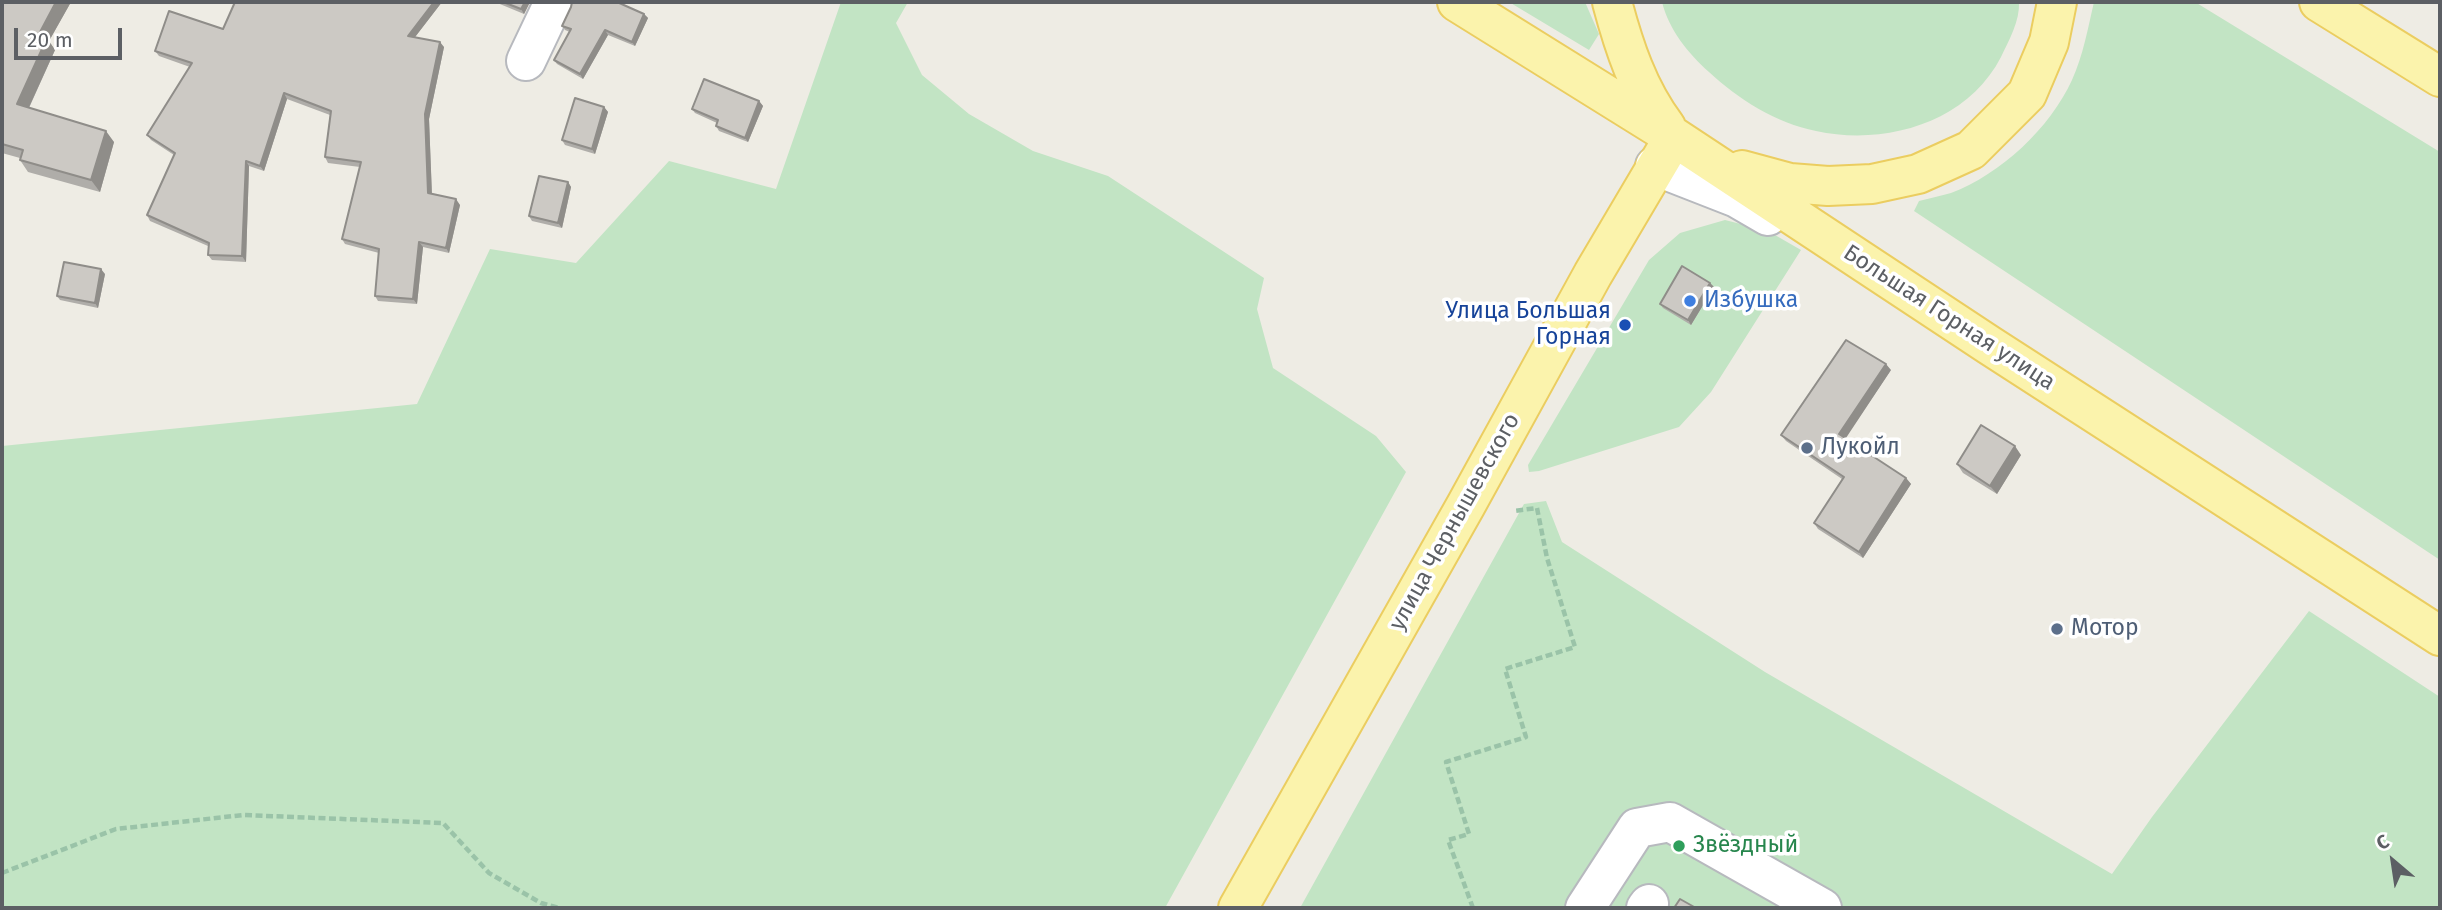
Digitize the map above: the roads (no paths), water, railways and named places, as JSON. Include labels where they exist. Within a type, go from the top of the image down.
[{"type":"main road","name":"Большая Горная улица","points":[[1457,2],[1664,152],[2000,352],[2440,636]]},
{"type":"main road","points":[[1612,2],[1641,89],[1654,112],[1664,152],[1790,183],[1828,186],[1872,184],[1918,174],[1971,150],[2026,94],[2049,41],[2057,2]]},
{"type":"main road","points":[[2319,2],[2440,76]]},
{"type":"main road","name":"улица Чернышевского","points":[[1238,908],[1664,152]]},
{"type":"street","points":[[526,61],[554,2]]},
{"type":"street","points":[[1664,152],[1834,256],[2440,653]]},
{"type":"street","points":[[1585,908],[1637,828],[1670,822],[1822,908]]},
{"type":"place","name":"Избушка","points":[[1690,301]]},
{"type":"place","name":"Улица Большая Горная","points":[[1625,325]]},
{"type":"place","name":"Лукойл","points":[[1807,448]]},
{"type":"place","name":"Мотор","points":[[2057,629]]},
{"type":"place","name":"Звёздный","points":[[1679,846]]}]
